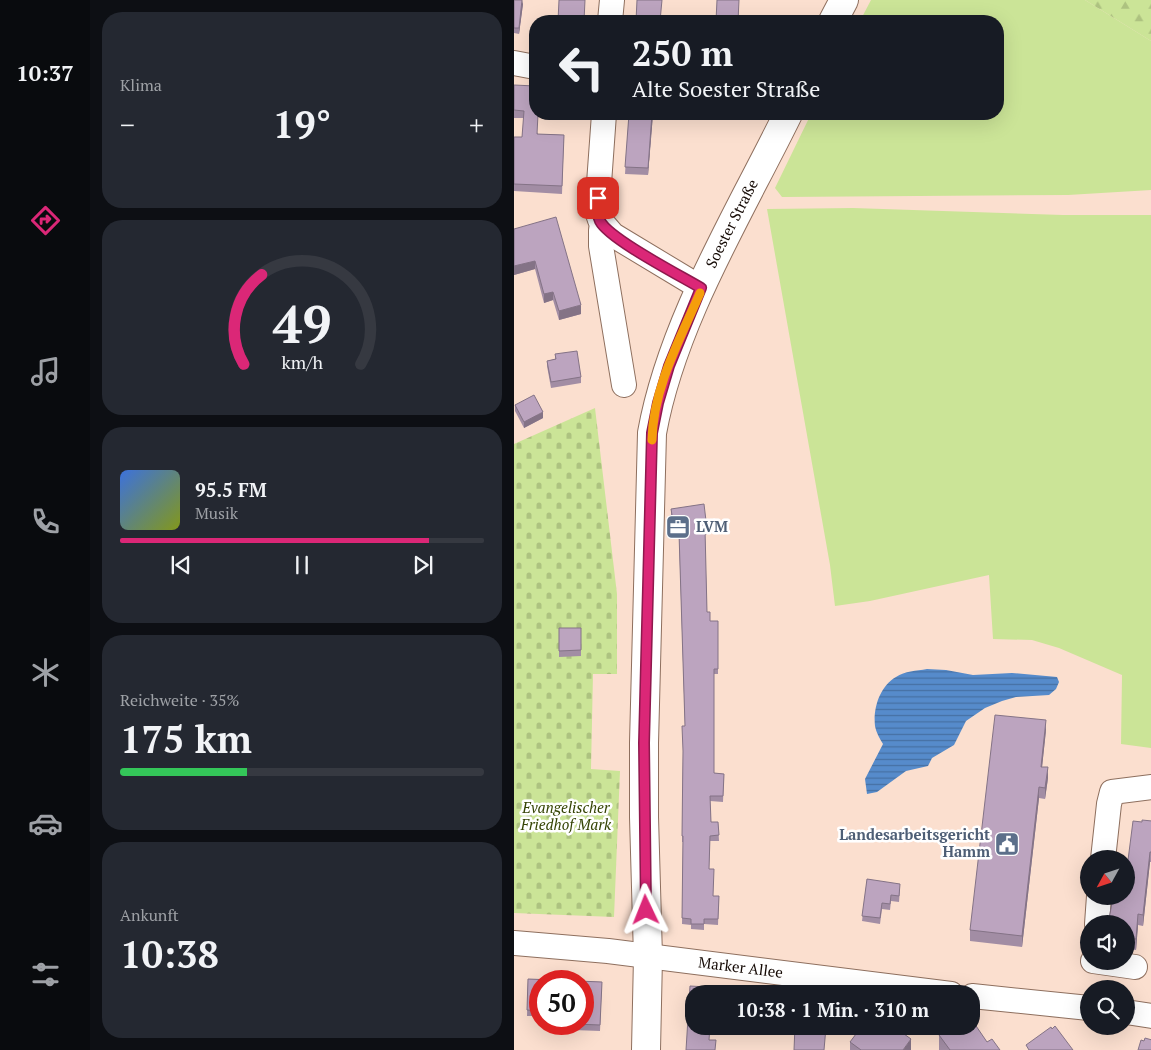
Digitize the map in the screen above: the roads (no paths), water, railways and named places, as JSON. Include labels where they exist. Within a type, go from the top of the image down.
[{"type":"main road","points":[[836,15],[844,0]]},
{"type":"main road","name":"Soester Straße","points":[[646,1050],[648,957],[644,743],[652,433],[658,403],[669,366],[701,288],[785,120]]},
{"type":"street","points":[[611,15],[612,0]]},
{"type":"street","points":[[514,63],[529,66]]},
{"type":"street","points":[[604,120],[597,211],[604,227],[613,235],[701,288]]},
{"type":"street","points":[[604,227],[601,230],[601,246],[624,385]]},
{"type":"street","points":[[1104,850],[1112,792],[1151,787]]},
{"type":"street","name":"Marker Allee","points":[[514,943],[598,950],[877,985]]},
{"type":"street","points":[[980,997],[1080,1007]]},
{"type":"street","points":[[1135,1013],[1151,1016]]},
{"type":"water","points":[[927,669],[973,675],[1012,673],[1057,677],[1059,682],[1056,689],[1049,695],[1016,697],[985,708],[966,721],[954,745],[932,758],[928,766],[906,771],[877,792],[867,794],[865,779],[883,744],[875,726],[875,712],[879,698],[890,681],[899,675]]},
{"type":"place","name":"LVM","points":[[678,527]]},
{"type":"place","name":"Landesarbeitsgericht Hamm","points":[[1007,844]]},
{"type":"park label","name":"Evangelischer Friedhof Mark","points":[[566,816]]}]
